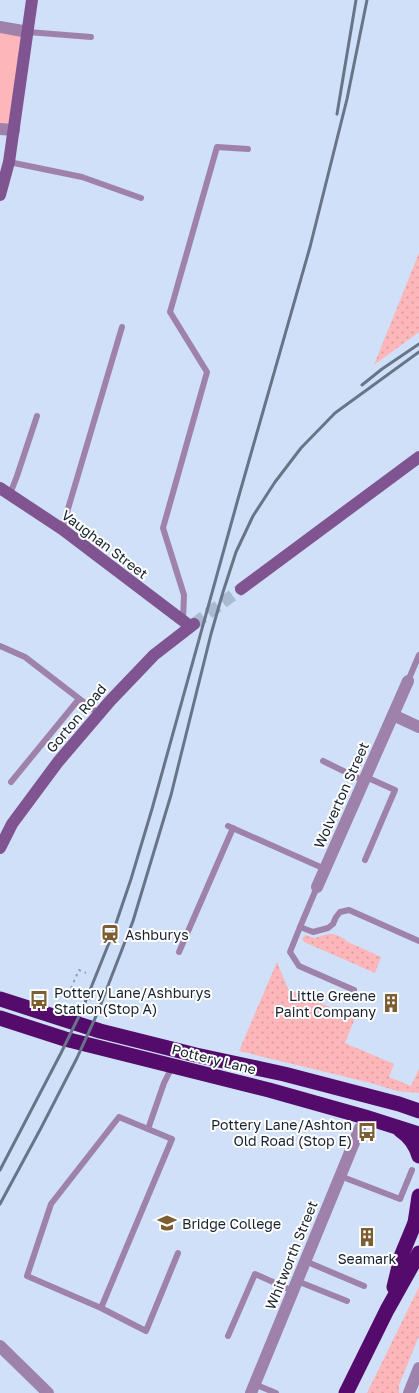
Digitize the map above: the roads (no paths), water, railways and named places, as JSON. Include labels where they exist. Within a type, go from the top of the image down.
[{"type":"highway","name":"Pottery Lane","points":[[6,1001],[100,1031],[196,1055],[284,1074],[400,1104],[419,1111]]},
{"type":"highway","name":"Pottery Lane","points":[[0,1018],[66,1039],[268,1090],[419,1134]]},
{"type":"highway","points":[[196,1055],[419,1122]]},
{"type":"highway","points":[[400,1104],[419,1103]]},
{"type":"highway","points":[[394,1126],[408,1136],[417,1151],[415,1163]]},
{"type":"highway","points":[[387,1310],[402,1254],[417,1218],[419,1196]]},
{"type":"highway","points":[[346,1393],[387,1310],[419,1253]]},
{"type":"street","points":[[0,195],[9,162],[32,0]]},
{"type":"street","points":[[0,27],[28,32]]},
{"type":"street","points":[[0,129],[14,130]]},
{"type":"street","points":[[241,588],[419,457]]},
{"type":"street","name":"Vaughan Street","points":[[5,491],[62,530],[189,624]]},
{"type":"street","name":"Gorton Road","points":[[0,848],[12,824],[58,762],[99,714],[154,655],[189,624]]},
{"type":"street","name":"Wolverton Street","points":[[317,888],[408,681]]},
{"type":"street","points":[[393,715],[419,727]]},
{"type":"street","points":[[0,993],[6,1001]]},
{"type":"street","name":"Whitworth Street","points":[[253,1389],[360,1128]]},
{"type":"street","points":[[0,1346],[48,1393]]},
{"type":"street","points":[[409,1393],[419,1368]]},
{"type":"lane","points":[[28,32],[91,37]]},
{"type":"lane","points":[[189,624],[184,595],[163,528],[207,372],[170,312],[218,147],[248,149]]},
{"type":"lane","points":[[9,162],[82,177],[141,198]]},
{"type":"lane","points":[[62,530],[122,327]]},
{"type":"lane","points":[[5,491],[17,476],[37,416]]},
{"type":"lane","points":[[0,646],[25,657],[99,714]]},
{"type":"lane","points":[[408,681],[419,655]]},
{"type":"lane","points":[[11,782],[79,699]]},
{"type":"lane","points":[[323,761],[395,790],[365,860]]},
{"type":"lane","points":[[179,952],[230,827],[325,869]]},
{"type":"lane","points":[[317,888],[290,952],[299,966],[354,990]]},
{"type":"lane","points":[[300,926],[313,932],[328,928],[333,924],[340,912],[350,910],[419,941]]},
{"type":"lane","points":[[148,1129],[164,1083],[173,1065]]},
{"type":"lane","points":[[101,1308],[172,1139],[119,1118],[51,1204],[27,1276],[101,1308],[146,1332],[178,1253]]},
{"type":"lane","points":[[340,1176],[400,1199],[415,1163]]},
{"type":"lane","points":[[305,1261],[364,1286]]},
{"type":"lane","points":[[228,1336],[255,1274],[347,1301]]},
{"type":"lane","points":[[253,1389],[276,1393]]},
{"type":"tunnel","points":[[194,624],[241,589]]},
{"type":"railway","points":[[337,114],[356,0]]},
{"type":"railway","points":[[0,1170],[82,1010],[111,938],[131,879],[310,247],[347,99],[367,0]]},
{"type":"railway","points":[[362,385],[419,344]]},
{"type":"railway","points":[[0,1204],[77,1058],[97,1014],[133,921],[171,795],[223,592],[236,552],[253,516],[275,482],[301,448],[335,413],[419,352]]},
{"type":"place","name":"Ashburys","points":[[110,934]]},
{"type":"place","name":"Pottery Lane/Ashburys Station(Stop A)","points":[[39,1000]]},
{"type":"place","name":"Little Greene Paint Company","points":[[391,1003]]},
{"type":"place","name":"Pottery Lane/Ashton Old Road (Stop E)","points":[[367,1132]]},
{"type":"place","name":"Bridge College","points":[[167,1223]]},
{"type":"place","name":"Seamark","points":[[367,1237]]}]
